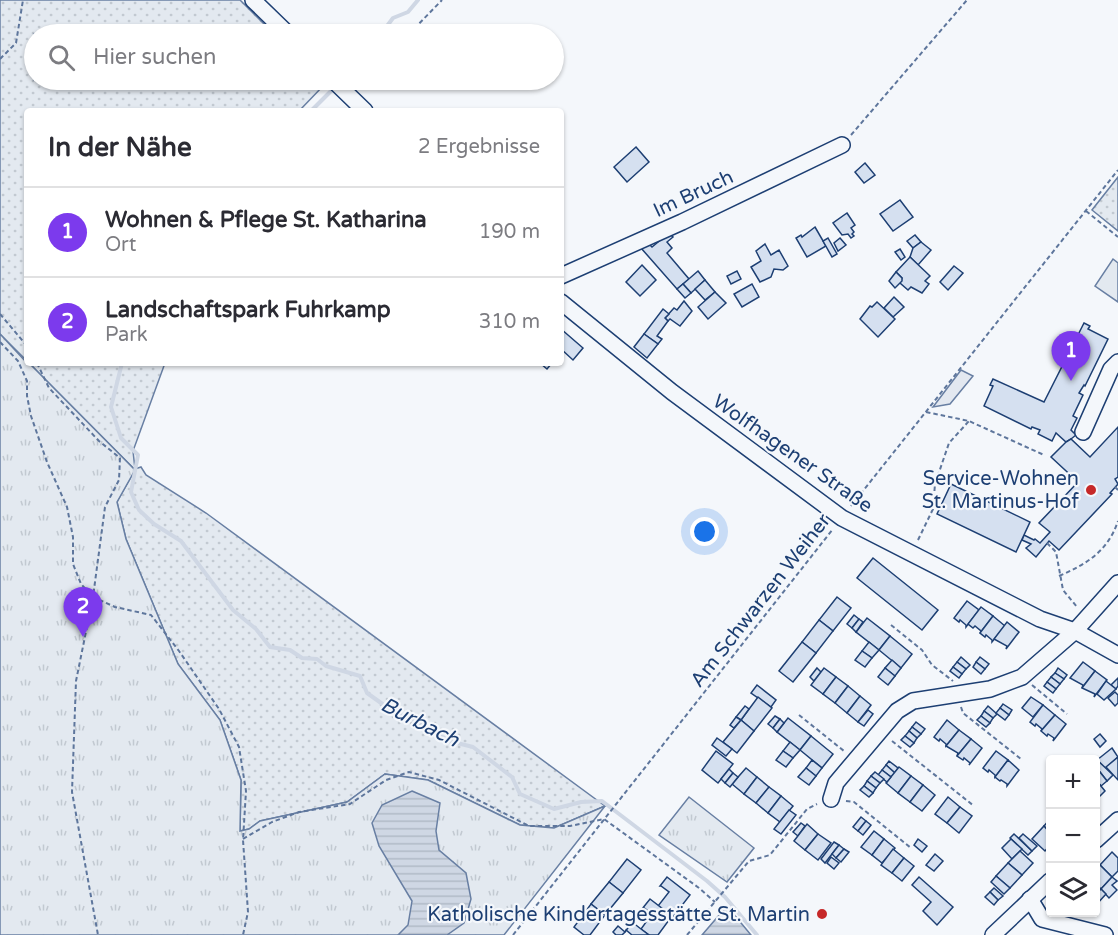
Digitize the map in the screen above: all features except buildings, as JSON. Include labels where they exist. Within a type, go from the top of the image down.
[{"type":"street","points":[[253,0],[278,24]]},
{"type":"street","points":[[343,90],[362,108]]},
{"type":"street","name":"Im Bruch","points":[[564,275],[842,146]]},
{"type":"street","name":"Wolfhagener Straße","points":[[564,304],[672,392],[842,518],[1040,619],[1075,631],[1118,655]]},
{"type":"street","points":[[1083,432],[1111,369],[1118,362]]},
{"type":"street","points":[[831,799],[836,783],[897,711],[913,701],[990,689],[1022,677],[1075,631],[1118,583]]},
{"type":"street","points":[[1100,836],[1118,820]]},
{"type":"street","points":[[993,935],[1046,885]]},
{"type":"street","points":[[1030,899],[1042,919],[1105,935]]},
{"type":"path","points":[[0,60],[16,43],[23,0]]},
{"type":"path","points":[[419,24],[442,0]]},
{"type":"path","points":[[842,146],[967,0]]},
{"type":"path","name":"Am Schwarzen Weiher","points":[[513,935],[1118,170]]},
{"type":"path","points":[[1086,211],[1118,237]]},
{"type":"path","points":[[0,314],[24,342]]},
{"type":"path","points":[[0,342],[18,361],[27,381],[31,416],[47,462],[67,507],[73,537],[73,564],[81,584],[93,597],[115,607],[151,615],[219,709],[239,747],[246,791],[243,840],[248,912],[243,935]]},
{"type":"path","points":[[38,366],[49,387],[99,441],[120,458],[119,480],[105,507],[93,597],[76,681],[72,792],[98,935]]},
{"type":"path","points":[[926,412],[969,421],[1044,454]]},
{"type":"path","points":[[911,554],[933,508],[935,484],[949,443],[969,421]]},
{"type":"path","points":[[1059,576],[1097,556],[1106,546],[1118,521]]},
{"type":"path","points":[[1047,543],[1056,552],[1063,590],[1087,618]]},
{"type":"path","points":[[891,625],[922,650],[932,665],[962,694],[963,713],[1021,759]]},
{"type":"path","points":[[1022,677],[1067,714]]},
{"type":"path","points":[[799,715],[856,760]]},
{"type":"path","points":[[879,731],[974,806]]},
{"type":"path","points":[[243,840],[273,822],[299,812],[350,804],[386,780],[409,772],[439,780],[529,826],[570,826],[604,819],[715,902]]},
{"type":"path","points":[[687,935],[749,861],[770,855],[807,808],[831,799],[854,802],[911,848]]},
{"type":"green space","points":[[0,0],[240,0],[264,24],[24,24],[24,90],[319,90],[302,108],[24,108],[24,358],[0,334]]},
{"type":"green space","points":[[1118,177],[1118,231],[1092,210]]},
{"type":"green space","points":[[1113,259],[1118,263],[1118,302],[1095,286]]},
{"type":"green space","points":[[0,334],[24,360],[24,366],[32,366],[135,470],[117,502],[126,539],[178,664],[220,720],[241,780],[240,831],[249,829],[260,821],[347,802],[385,774],[428,780],[520,825],[554,828],[605,806],[504,935],[0,935]]},
{"type":"green space","points":[[32,366],[164,366],[133,451],[135,469],[141,467],[146,475],[206,513],[605,806],[554,828],[520,825],[428,780],[385,774],[347,802],[260,821],[249,829],[240,831],[241,780],[220,720],[178,664],[126,539],[117,502],[135,470]]},
{"type":"green space","points":[[689,797],[754,848],[727,882],[659,835]]},
{"type":"shaded area","points":[[961,370],[973,376],[950,404],[933,407]]},
{"type":"shaded area","points":[[412,791],[440,803],[436,831],[439,850],[466,873],[471,899],[464,923],[447,935],[398,935],[408,925],[412,901],[379,846],[372,823],[382,805]]},
{"type":"shaded area","points":[[727,906],[751,935],[702,935]]},
{"type":"waterway","name":"Burbach","points":[[388,24],[393,18],[408,12],[418,0]]},
{"type":"waterway","name":"Burbach","points":[[314,108],[332,90]]},
{"type":"waterway","name":"Burbach","points":[[121,366],[111,407],[121,438],[138,455],[131,492],[139,510],[154,524],[181,541],[233,610],[256,629],[270,647],[290,650],[302,658],[317,659],[326,666],[360,676],[367,693],[398,715],[409,717],[449,741],[473,747],[512,777],[520,794],[554,809],[581,802],[602,801],[707,881],[725,897],[757,935]]},
{"type":"place","name":"Wohnen & Pflege St. Katharina","points":[[1071,381]]},
{"type":"place","name":"Service-Wohnen St. Martinus-Hof","points":[[1091,490]]},
{"type":"place","name":"Landschaftspark Fuhrkamp","points":[[83,637]]},
{"type":"place","name":"Katholische Kindertagesstätte St. Martin","points":[[822,914]]}]
